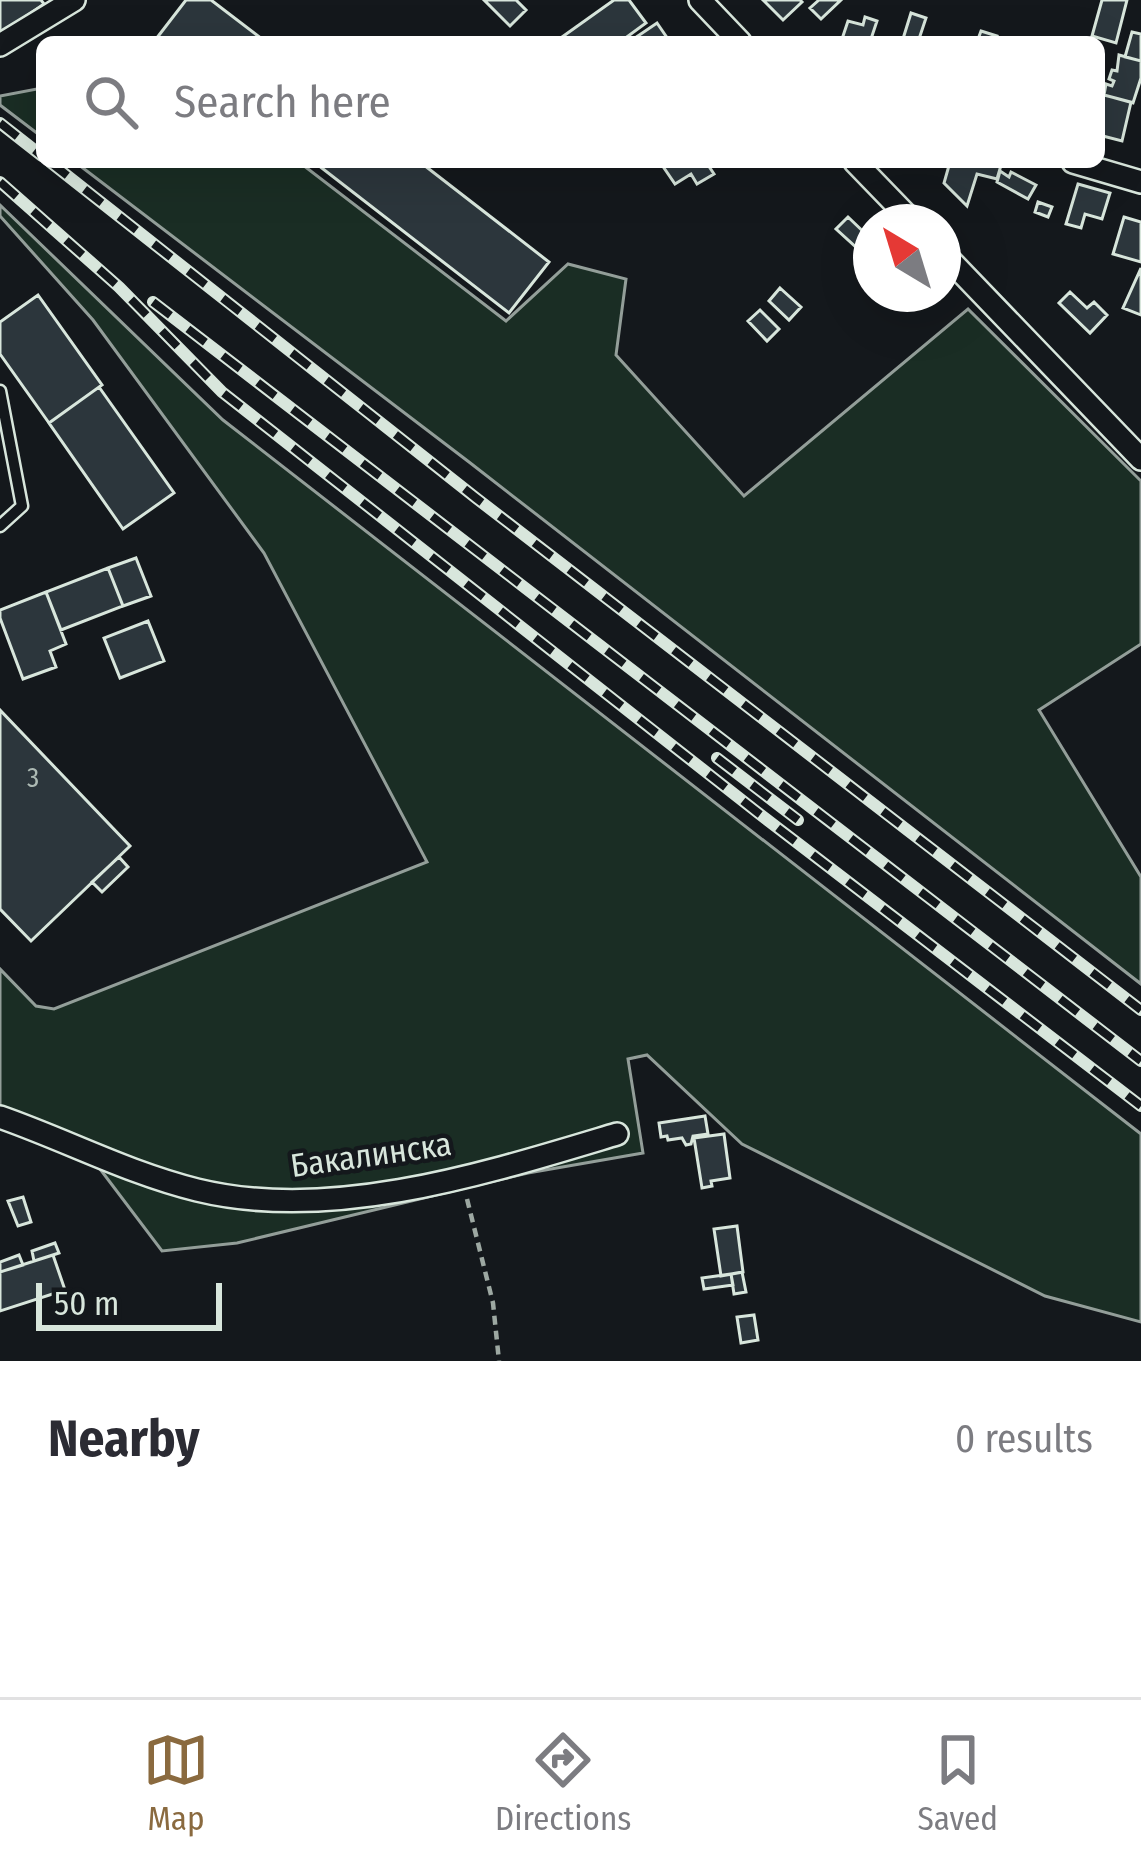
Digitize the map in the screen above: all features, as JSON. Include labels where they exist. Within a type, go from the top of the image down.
[{"type":"street","points":[[0,45],[74,0]]},
{"type":"street","points":[[700,0],[734,36]]},
{"type":"street","points":[[861,168],[896,204]]},
{"type":"street","points":[[1093,168],[1141,182]]},
{"type":"street","points":[[961,272],[1141,459]]},
{"type":"street","name":"Бакалинска","points":[[0,1117],[121,1167],[197,1190],[258,1201],[322,1202],[393,1191],[516,1164],[617,1134]]},
{"type":"lane","points":[[0,392],[22,506],[0,526]]},
{"type":"path","points":[[461,1176],[494,1303],[499,1361]]},
{"type":"green space","points":[[36,89],[36,132],[0,105],[0,96]]},
{"type":"green space","points":[[83,168],[307,168],[506,321],[568,264],[626,279],[616,355],[744,496],[968,309],[1141,481],[1141,644],[1039,710],[1141,877],[1141,984]]},
{"type":"green space","points":[[0,205],[223,420],[1141,1134],[1141,1322],[1045,1296],[742,1144],[647,1055],[628,1059],[643,1153],[528,1173],[237,1243],[162,1251],[94,1161],[0,1118],[0,969],[36,1006],[54,1009],[427,862],[264,553],[93,320],[0,216]]},
{"type":"building","points":[[0,0],[41,0],[44,4],[0,34]]},
{"type":"building","points":[[186,0],[211,0],[258,36],[158,36]]},
{"type":"building","points":[[484,0],[516,0],[526,10],[510,26]]},
{"type":"building","points":[[614,0],[629,0],[646,23],[628,36],[563,36]]},
{"type":"building","points":[[763,0],[800,0],[802,2],[783,20]]},
{"type":"building","points":[[819,0],[841,0],[821,19],[810,8]]},
{"type":"building","points":[[1102,0],[1127,0],[1116,43],[1105,36],[1092,36]]},
{"type":"building","points":[[911,13],[926,18],[920,36],[904,36]]},
{"type":"building","points":[[865,17],[877,21],[872,36],[843,36],[848,21],[863,25]]},
{"type":"building","points":[[657,23],[666,36],[638,36]]},
{"type":"building","points":[[1132,32],[1141,34],[1141,61],[1125,57]]},
{"type":"building","points":[[1119,55],[1141,61],[1133,103],[1105,95],[1106,84],[1112,86],[1114,81],[1109,79],[1112,70],[1117,71]]},
{"type":"building","points":[[1105,95],[1131,102],[1122,141],[1105,137]]},
{"type":"building","points":[[322,168],[428,168],[549,262],[509,313]]},
{"type":"building","points":[[664,168],[710,168],[714,174],[697,184],[691,174],[675,184]]},
{"type":"building","points":[[948,168],[1000,168],[997,179],[977,174],[967,206],[944,183]]},
{"type":"building","points":[[1000,171],[1036,185],[1028,199],[997,182]]},
{"type":"building","points":[[1078,184],[1110,193],[1102,219],[1085,214],[1081,228],[1066,224]]},
{"type":"building","points":[[1038,202],[1052,207],[1048,217],[1035,212]]},
{"type":"building","points":[[848,217],[853,222],[853,244],[836,229]]},
{"type":"building","points":[[1124,217],[1141,222],[1141,262],[1113,254]]},
{"type":"building","points":[[1141,268],[1141,315],[1123,308]]},
{"type":"building","points":[[780,288],[801,307],[789,320],[769,301]]},
{"type":"building","points":[[1070,292],[1087,308],[1094,302],[1107,315],[1090,333],[1059,303]]},
{"type":"building","points":[[38,295],[102,385],[49,423],[0,354],[0,322]]},
{"type":"building","points":[[760,310],[779,329],[767,341],[748,321]]},
{"type":"building","points":[[99,387],[174,493],[123,529],[49,423]]},
{"type":"building","points":[[136,558],[151,596],[123,606],[108,568]]},
{"type":"building","points":[[108,568],[123,606],[61,630],[46,592]]},
{"type":"building","points":[[46,592],[66,644],[50,651],[56,667],[23,679],[0,610]]},
{"type":"building","points":[[148,621],[164,661],[120,678],[104,638]]},
{"type":"building","points":[[0,710],[130,846],[31,941],[0,909]]},
{"type":"building","points":[[119,857],[128,867],[102,892],[92,882]]},
{"type":"building","points":[[705,1116],[708,1134],[693,1136],[691,1144],[686,1145],[682,1138],[661,1137],[659,1123]]},
{"type":"building","points":[[724,1134],[730,1178],[702,1188],[694,1138]]},
{"type":"building","points":[[23,1197],[31,1222],[18,1226],[8,1201]]},
{"type":"building","points":[[737,1226],[743,1272],[721,1276],[714,1229]]},
{"type":"building","points":[[55,1243],[59,1253],[34,1261],[32,1251]]},
{"type":"building","points":[[19,1255],[23,1265],[0,1272],[0,1262]]},
{"type":"building","points":[[53,1255],[65,1290],[0,1311],[0,1272]]},
{"type":"building","points":[[742,1272],[746,1292],[734,1294],[731,1274]]},
{"type":"building","points":[[731,1274],[733,1285],[704,1289],[702,1278]]},
{"type":"building","points":[[754,1315],[758,1340],[741,1343],[737,1317]]},
{"type":"railway","points":[[0,123],[36,151]]},
{"type":"railway","points":[[58,168],[476,498],[1141,1010]]},
{"type":"railway","points":[[0,182],[119,287],[222,392],[1141,1106]]},
{"type":"railway","points":[[153,302],[1141,1061]]},
{"type":"railway","points":[[717,758],[798,820]]}]
